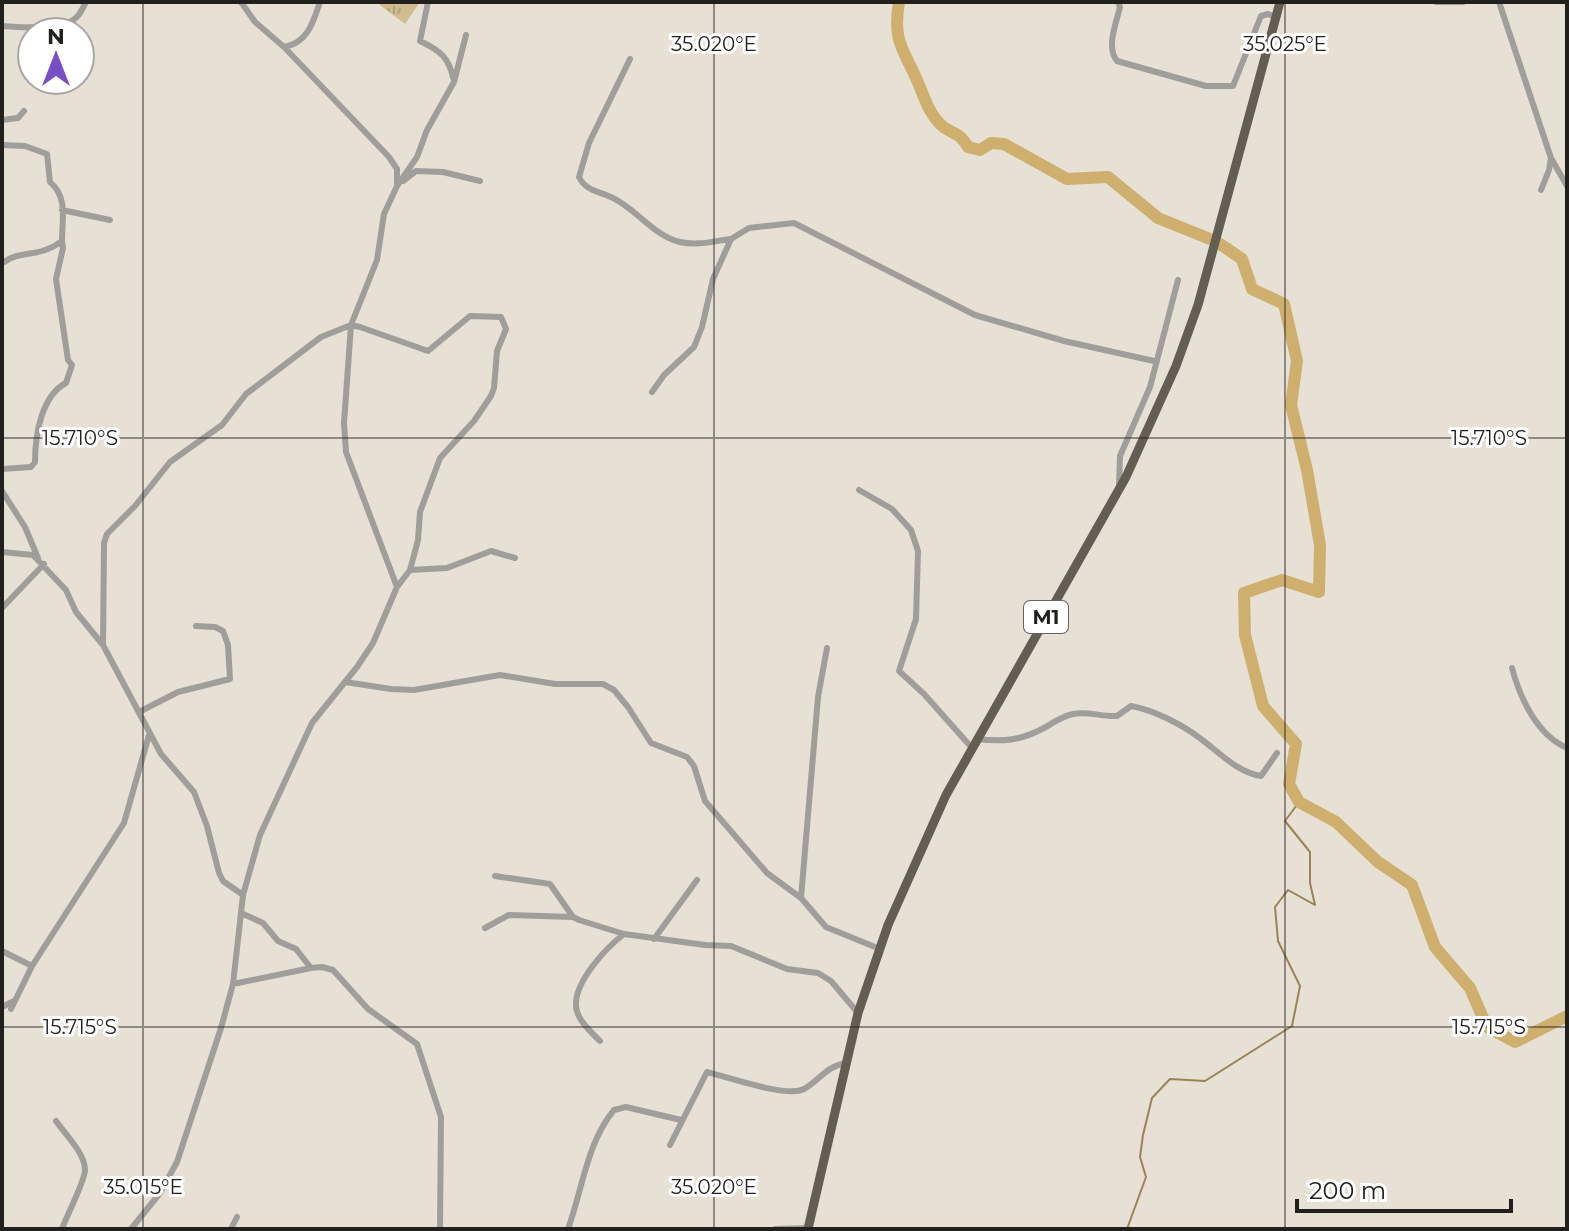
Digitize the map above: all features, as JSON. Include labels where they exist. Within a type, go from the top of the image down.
[{"type":"highway","name":"M1","points":[[808,1228],[858,1013],[880,949],[946,795],[1119,489],[1160,405],[1193,321],[1280,2]]},
{"type":"street","points":[[2,26],[69,23],[79,16],[86,2]]},
{"type":"street","points":[[241,2],[255,22],[284,47],[389,157],[397,169],[397,186]]},
{"type":"street","points":[[284,47],[292,46],[306,36],[320,2]]},
{"type":"street","points":[[428,2],[420,41],[447,58],[454,82]]},
{"type":"street","points":[[1118,2],[1120,7],[1112,45],[1112,54],[1117,61],[1206,86],[1233,86],[1261,16],[1268,14],[1276,17]]},
{"type":"street","points":[[1436,2],[1463,2]]},
{"type":"street","points":[[1499,2],[1551,158],[1567,186]]},
{"type":"street","points":[[397,587],[346,452],[344,423],[351,325],[377,260],[384,214],[397,186],[417,157],[427,130],[454,82],[466,35]]},
{"type":"street","points":[[630,59],[589,143],[579,177],[584,186],[627,205],[661,234],[679,242],[696,244],[731,239],[749,228],[794,223],[975,315],[1064,341],[1154,361]]},
{"type":"street","points":[[2,120],[18,118],[24,111]]},
{"type":"street","points":[[2,145],[25,146],[47,154],[48,177],[61,195],[62,241],[56,279],[68,360],[72,365],[66,383],[56,389],[40,421],[35,438],[35,462],[31,467],[2,469]]},
{"type":"street","points":[[1541,190],[1551,158]]},
{"type":"street","points":[[397,186],[416,171],[443,172],[480,181]]},
{"type":"street","points":[[62,210],[110,220]]},
{"type":"street","points":[[652,392],[664,375],[694,347],[713,279],[731,239]]},
{"type":"street","points":[[4,262],[10,257],[43,252],[62,241]]},
{"type":"street","points":[[1119,489],[1117,474],[1120,456],[1150,387],[1154,361],[1178,280]]},
{"type":"street","points":[[103,645],[104,543],[107,534],[135,506],[170,462],[222,425],[246,394],[321,337],[351,325],[428,351],[470,316],[501,317],[506,329],[497,351],[494,388],[474,421],[440,458],[420,512],[418,540],[410,570],[397,587],[373,643],[312,723],[260,835],[243,895],[233,984],[177,1162],[160,1193],[135,1227]]},
{"type":"street","points":[[859,490],[892,509],[911,530],[918,551],[916,619],[899,671],[974,743],[1015,740],[1065,716],[1093,712],[1117,716],[1131,706],[1193,733],[1247,774],[1261,776],[1277,753]]},
{"type":"street","points":[[2,491],[25,527],[41,561],[66,590],[78,616],[103,645],[161,754],[194,792],[219,873],[223,881],[243,895]]},
{"type":"street","points":[[410,570],[447,568],[491,551],[515,558]]},
{"type":"street","points":[[2,552],[29,554],[41,561]]},
{"type":"street","points":[[2,608],[41,561]]},
{"type":"street","points":[[139,712],[178,692],[230,679],[228,645],[223,631],[215,627],[196,626]]},
{"type":"street","points":[[801,898],[818,697],[827,648]]},
{"type":"street","points":[[1512,668],[1518,690],[1533,716],[1557,744],[1567,748]]},
{"type":"street","points":[[345,682],[414,690],[500,675],[555,684],[603,684],[614,690],[628,707],[651,743],[687,757],[694,766],[705,801],[767,873],[801,898],[826,927],[880,949]]},
{"type":"street","points":[[11,1009],[32,966],[124,823],[149,735]]},
{"type":"street","points":[[495,876],[550,884],[573,917]]},
{"type":"street","points":[[654,939],[697,880]]},
{"type":"street","points":[[241,913],[263,923],[278,941],[296,949],[311,968]]},
{"type":"street","points":[[485,928],[509,915],[573,917],[624,934],[731,946],[787,969],[818,973],[831,981],[858,1013]]},
{"type":"street","points":[[600,1041],[584,1025],[575,1006],[578,994],[599,956],[624,934]]},
{"type":"street","points":[[2,951],[32,966]]},
{"type":"street","points":[[233,984],[311,968],[333,970],[368,1009],[417,1044],[441,1117],[440,1229]]},
{"type":"street","points":[[2,1007],[14,1001]]},
{"type":"street","points":[[670,1145],[707,1072],[792,1092],[807,1087],[829,1068],[846,1063]]},
{"type":"street","points":[[568,1229],[600,1134],[614,1110],[626,1107],[681,1120]]},
{"type":"street","points":[[56,1121],[86,1167],[62,1229]]},
{"type":"street","points":[[231,1229],[237,1217]]},
{"type":"street","points":[[775,1229],[808,1228]]},
{"type":"green space","points":[[376,2],[420,2],[405,24]]},
{"type":"waterway","points":[[899,2],[897,28],[901,46],[928,106],[940,124],[961,137],[968,147],[980,150],[991,143],[1004,144],[1067,179],[1108,177],[1158,218],[1210,239]]},
{"type":"waterway","points":[[1220,244],[1242,259],[1252,289],[1284,304],[1297,361],[1291,405],[1307,470],[1320,545],[1319,592],[1282,580],[1244,593],[1245,635],[1263,706],[1296,744],[1289,784],[1299,802],[1336,822],[1378,862],[1412,885],[1435,947],[1470,988],[1487,1027],[1515,1042],[1567,1016]]},
{"type":"waterway","points":[[1127,1229],[1146,1177],[1140,1157],[1152,1098],[1170,1079],[1205,1081],[1292,1026],[1300,986],[1278,941],[1275,907],[1288,890],[1315,905],[1310,883],[1310,852],[1285,821],[1299,802]]}]
